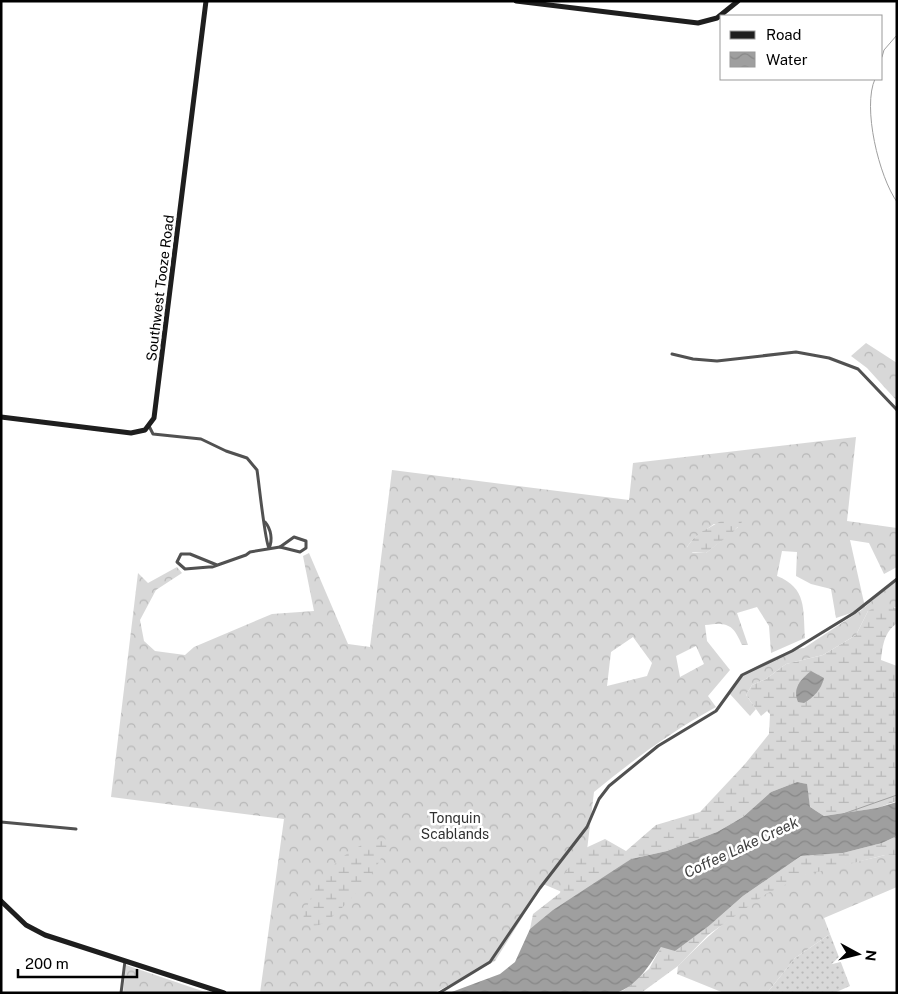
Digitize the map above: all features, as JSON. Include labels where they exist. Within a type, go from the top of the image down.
[{"type":"main road","name":"Southwest Tooze Road","points":[[149,426],[157,407],[206,1]]},
{"type":"main road","points":[[516,1],[698,23],[720,16]]},
{"type":"main road","points":[[722,15],[738,1]]},
{"type":"main road","points":[[1,417],[131,433],[141,432],[149,426]]},
{"type":"main road","points":[[1,900],[26,925],[41,933],[224,993]]},
{"type":"street","points":[[672,354],[717,361],[796,352],[829,358],[858,368],[897,410]]},
{"type":"street","points":[[149,426],[153,434],[201,439],[226,451],[247,458],[257,470],[265,522],[266,543],[270,548]]},
{"type":"street","points":[[217,565],[188,553],[181,554],[177,562],[188,570],[217,565],[246,554],[280,546],[294,537],[306,541],[306,548],[300,552],[280,546]]},
{"type":"street","points":[[439,993],[490,962],[540,888],[587,827],[599,799],[609,786],[658,746],[716,711],[742,675],[792,651],[854,613],[897,579]]},
{"type":"street","points":[[1,822],[76,829]]},
{"type":"street","points":[[121,993],[125,961]]},
{"type":"green space","points":[[866,343],[897,363],[897,401],[867,368],[851,356]]},
{"type":"green space","name":"Tonquin Scablands","points":[[856,437],[847,521],[897,528],[897,567],[884,574],[869,543],[850,540],[865,607],[897,579],[897,607],[868,611],[856,635],[823,655],[786,664],[766,679],[752,685],[746,695],[756,709],[750,716],[729,693],[738,679],[770,660],[804,648],[863,609],[836,618],[831,589],[811,584],[796,576],[797,552],[782,551],[777,576],[787,581],[799,593],[802,601],[805,638],[771,653],[769,626],[757,607],[737,613],[748,645],[742,645],[736,633],[729,626],[724,624],[705,625],[707,641],[730,670],[708,696],[716,707],[653,746],[594,792],[581,900],[543,884],[495,961],[434,993],[260,993],[284,819],[111,797],[138,573],[148,583],[177,567],[182,573],[156,590],[140,620],[144,641],[155,651],[185,655],[194,647],[272,614],[314,611],[303,556],[309,553],[348,644],[370,647],[392,470],[629,500],[633,463]],"holes":[[[714,524],[738,527],[706,553],[693,553],[687,547],[693,539]],[[633,637],[652,663],[647,676],[607,686],[611,652]],[[696,646],[704,664],[680,677],[676,656]]]},
{"type":"green space","points":[[732,515],[742,517],[742,522],[732,533],[706,553],[688,552],[687,547],[693,539],[703,531]]},
{"type":"green space","points":[[883,603],[895,608],[897,607],[897,623],[887,635],[881,660],[897,666],[897,801],[877,808],[824,816],[810,807],[806,784],[797,782],[771,792],[743,817],[717,832],[667,851],[631,859],[530,929],[533,914],[560,893],[563,877],[579,851],[605,839],[626,851],[656,825],[700,812],[745,764],[769,734],[770,714],[767,711],[761,716],[746,695],[752,685],[766,679],[786,664],[823,655],[856,635],[868,611]]},
{"type":"green space","points":[[897,836],[897,855],[885,855],[805,875],[766,894],[708,935],[678,966],[641,993],[616,993],[624,990],[649,969],[661,947],[710,925],[743,896],[801,856],[843,853],[882,843]]},
{"type":"green space","points":[[384,838],[388,842],[379,862],[348,901],[327,921],[319,925],[304,923],[306,907],[317,887],[332,867],[340,859],[360,846]]},
{"type":"green space","points":[[885,855],[897,855],[897,887],[824,918],[830,934],[795,958],[767,993],[724,993],[677,974],[678,966],[706,939],[737,913],[770,890],[806,874]]},
{"type":"green space","points":[[830,934],[850,986],[834,993],[767,993],[795,958]]},
{"type":"green space","points":[[126,965],[208,993],[123,993]]},
{"type":"water","points":[[811,671],[824,678],[823,682],[817,693],[811,698],[804,703],[798,702],[796,697],[797,688],[804,677]]},
{"type":"water","points":[[797,782],[807,784],[810,807],[824,816],[877,808],[897,802],[897,836],[882,843],[843,853],[801,856],[743,896],[710,925],[675,951],[661,947],[637,980],[624,990],[616,993],[449,993],[500,974],[515,962],[530,929],[553,910],[631,859],[667,851],[717,832],[743,817],[771,792]]},
{"type":"waterway","points":[[883,54],[897,35]]},
{"type":"waterway","points":[[875,80],[871,91],[870,107],[874,142],[884,176],[897,202]]},
{"type":"waterway","name":"Coffee Lake Creek","points":[[843,814],[897,795]]}]
